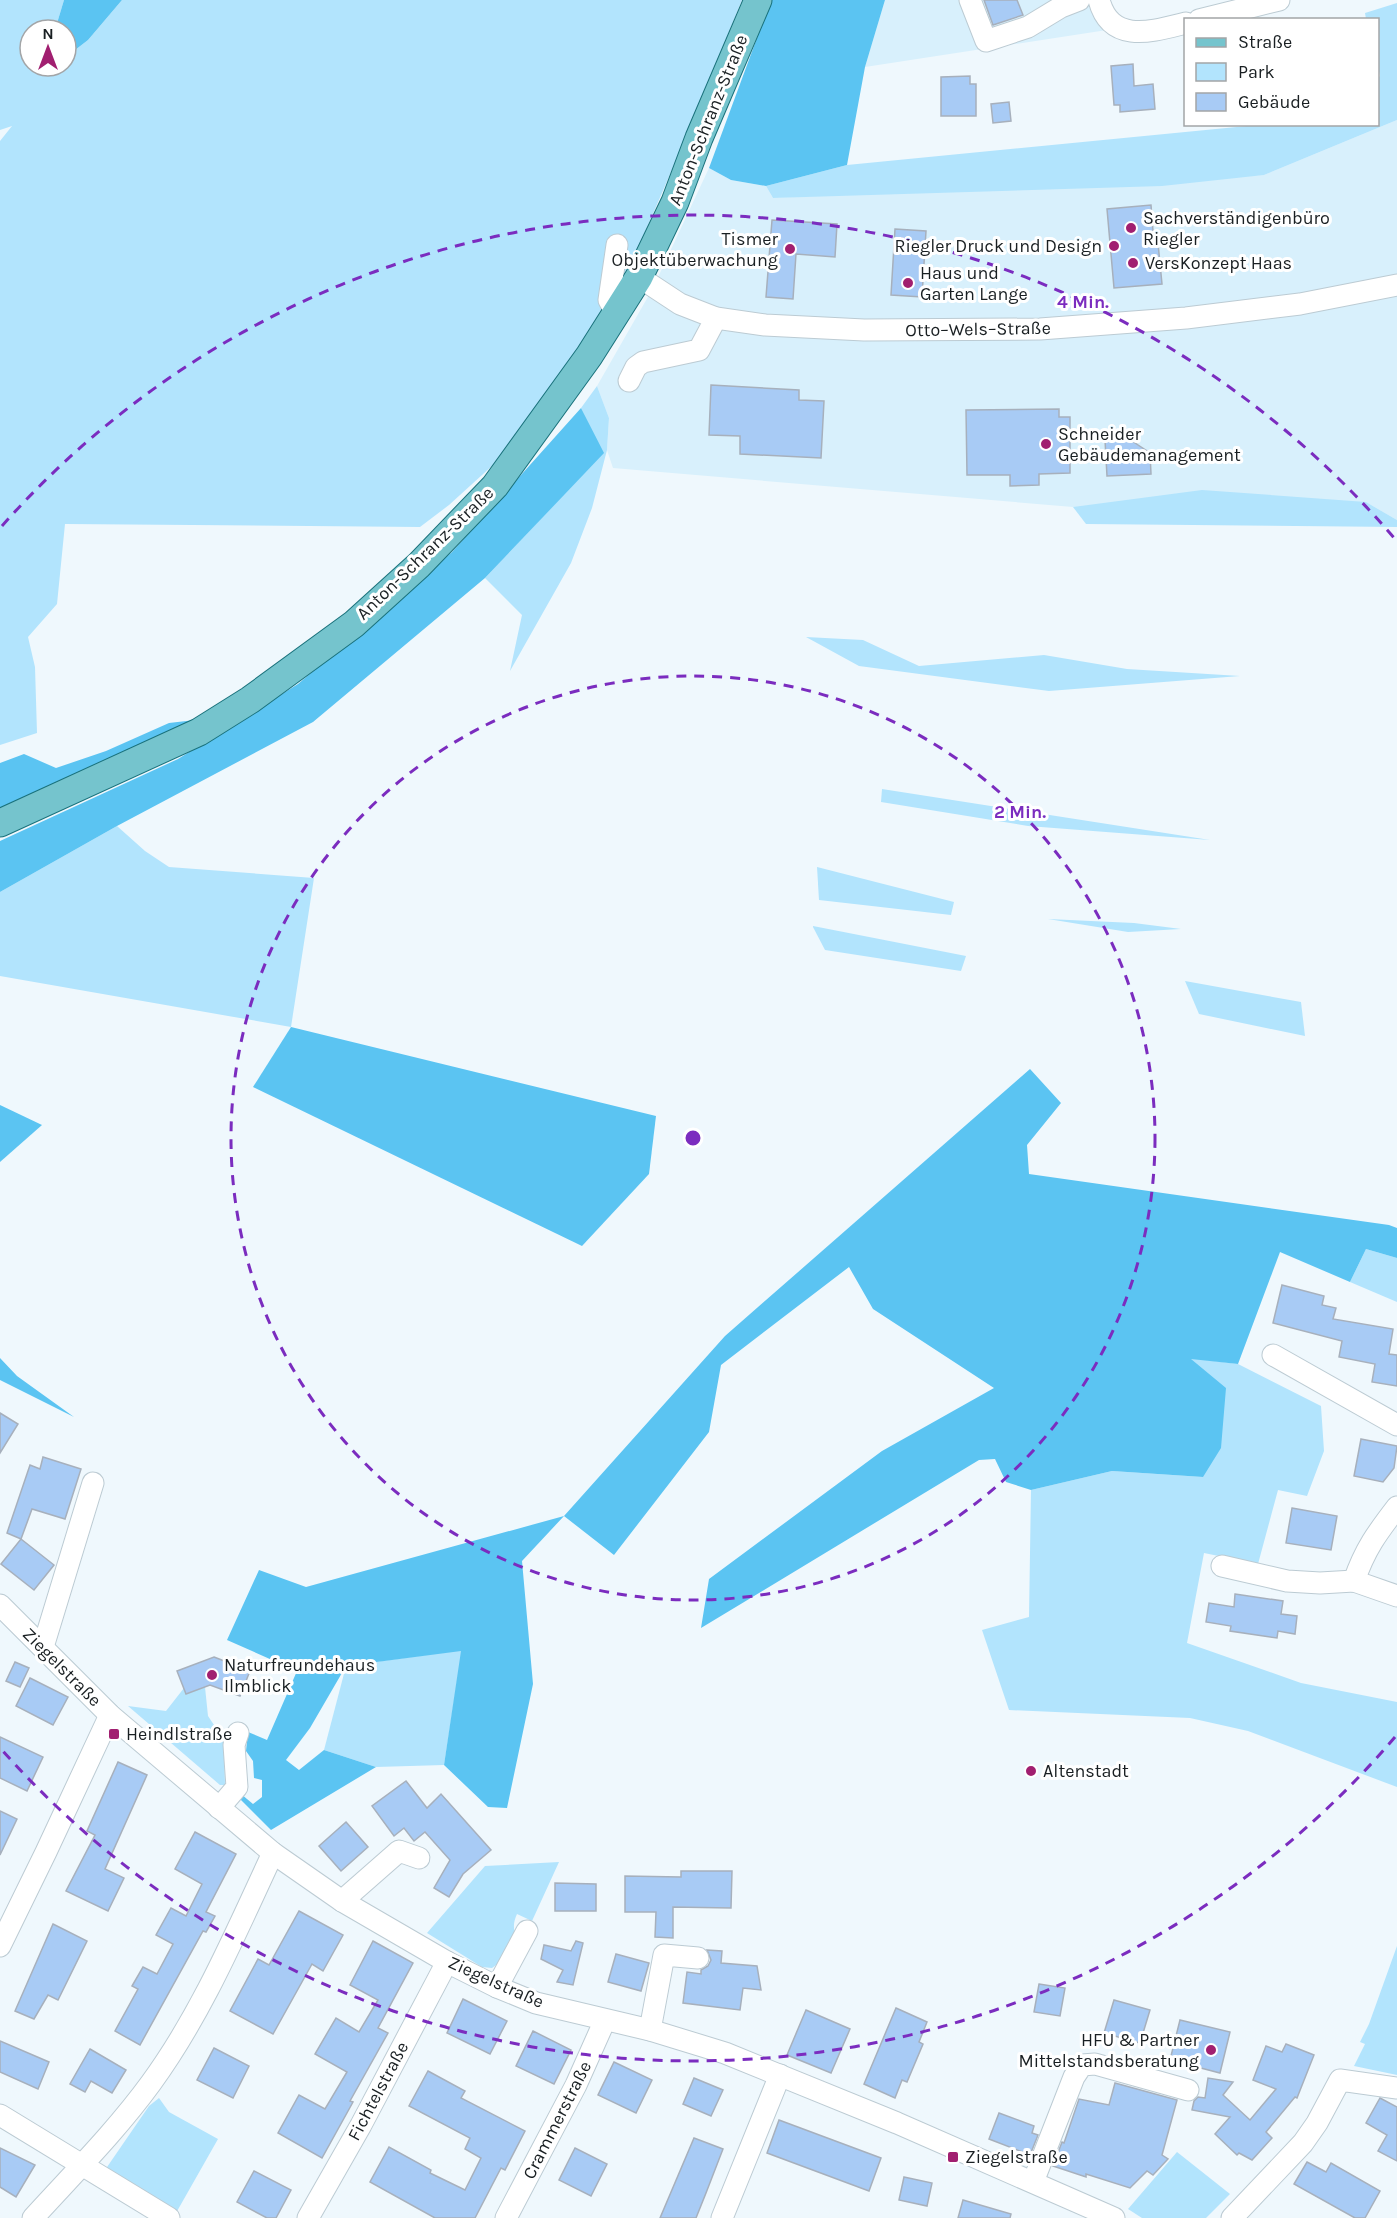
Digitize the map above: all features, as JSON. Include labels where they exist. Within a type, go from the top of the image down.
[{"type":"main road","name":"Anton-Schranz-Straße","points":[[0,823],[198,732],[250,700],[354,624],[418,565],[495,486],[589,356],[639,277],[675,202],[699,138],[758,0]]},
{"type":"street","points":[[970,0],[986,41],[1028,27],[1061,6],[1079,0]]},
{"type":"street","points":[[1099,0],[1107,18],[1116,26],[1132,33],[1184,23]]},
{"type":"street","points":[[1207,18],[1279,0]]},
{"type":"street","points":[[616,313],[609,300],[617,246]]},
{"type":"street","name":"Otto–Wels–Straße","points":[[639,277],[680,304],[716,318],[765,325],[864,330],[1040,329],[1197,317],[1300,304],[1397,285]]},
{"type":"street","points":[[629,381],[636,367],[643,362],[699,350],[705,343],[716,318]]},
{"type":"street","points":[[1273,1355],[1397,1425]]},
{"type":"street","points":[[43,1647],[93,1483]]},
{"type":"street","points":[[1354,1581],[1373,1538],[1397,1507]]},
{"type":"street","points":[[1222,1566],[1287,1581],[1320,1583],[1354,1581],[1397,1596]]},
{"type":"street","name":"Ziegelstraße","points":[[0,1605],[110,1715],[273,1853],[342,1901],[447,1962],[536,2003],[650,2030],[726,2053],[897,2123],[1114,2218]]},
{"type":"street","points":[[0,1946],[110,1715]]},
{"type":"street","points":[[219,1808],[237,1787],[234,1745],[238,1733]]},
{"type":"street","points":[[342,1901],[399,1851],[419,1858]]},
{"type":"street","points":[[33,2218],[150,2084],[179,2041],[220,1966],[273,1853]]},
{"type":"street","points":[[497,1987],[527,1931]]},
{"type":"street","points":[[650,2030],[664,1955],[698,1958]]},
{"type":"street","name":"Fichtelstraße","points":[[308,2218],[361,2125],[447,1962]]},
{"type":"street","name":"Crammerstraße","points":[[506,2218],[576,2085],[605,2020]]},
{"type":"street","points":[[1033,2182],[1074,2077],[1082,2065],[1095,2064],[1188,2090]]},
{"type":"street","points":[[722,2218],[780,2075]]},
{"type":"street","points":[[1232,2218],[1303,2143],[1317,2123],[1340,2080],[1397,2088]]},
{"type":"street","points":[[0,2115],[169,2218]]},
{"type":"shaded area","points":[[64,0],[122,0],[88,40],[78,48],[78,18],[59,18]]},
{"type":"shaded area","points":[[771,0],[885,0],[865,67],[847,165],[766,186],[731,180],[709,168]]},
{"type":"shaded area","points":[[885,0],[1087,0],[1091,11],[1107,30],[865,67]]},
{"type":"shaded area","points":[[1397,120],[1397,520],[1366,502],[1073,507],[613,468],[607,450],[609,418],[597,386],[653,288],[709,168],[731,180],[766,186],[773,198],[1264,175]]},
{"type":"shaded area","points":[[581,408],[604,453],[485,578],[313,722],[117,826],[0,892],[0,841],[178,759],[298,684],[452,552]]},
{"type":"shaded area","points":[[195,720],[0,820],[0,763],[24,754],[56,768],[106,751],[169,723]]},
{"type":"shaded area","points":[[291,1027],[656,1116],[649,1174],[582,1246],[253,1087]]},
{"type":"shaded area","points":[[1030,1069],[1061,1103],[1027,1145],[1029,1174],[1389,1225],[1397,1228],[1397,1258],[1366,1249],[1350,1282],[1280,1252],[1238,1364],[1191,1359],[1226,1388],[1221,1448],[1203,1477],[1112,1471],[1031,1490],[1006,1482],[995,1459],[979,1460],[701,1628],[709,1579],[882,1451],[994,1388],[873,1309],[849,1267],[721,1365],[709,1432],[614,1555],[564,1516],[725,1336]]},
{"type":"shaded area","points":[[0,1105],[42,1125],[0,1162]]},
{"type":"shaded area","points":[[0,1358],[17,1376],[74,1417],[0,1380]]},
{"type":"shaded area","points":[[564,1516],[522,1561],[533,1684],[507,1808],[488,1807],[444,1765],[461,1651],[346,1666],[310,1728],[286,1760],[299,1770],[324,1750],[376,1767],[271,1830],[237,1796],[241,1794],[253,1804],[262,1797],[262,1780],[254,1778],[253,1761],[246,1751],[248,1732],[267,1740],[297,1671],[227,1640],[259,1570],[306,1587]]},
{"type":"green space","points":[[0,0],[64,0],[59,18],[18,18],[18,78],[78,78],[78,48],[88,40],[122,0],[742,0],[636,253],[590,333],[504,455],[449,505],[420,527],[65,524],[57,604],[28,637],[35,667],[37,733],[0,745],[0,141],[12,126],[0,130]]},
{"type":"green space","points":[[1397,3],[1397,120],[1264,175],[1162,186],[773,198],[766,186],[847,165],[1247,126],[1379,126],[1379,18],[1366,18],[1365,13]]},
{"type":"green space","points":[[597,386],[609,418],[607,450],[592,508],[571,563],[510,671],[522,615],[485,578],[603,453],[581,408]]},
{"type":"green space","points":[[1202,490],[1366,502],[1397,520],[1397,527],[1086,524],[1073,507]]},
{"type":"green space","points":[[806,637],[863,640],[919,666],[1044,655],[1127,669],[1240,676],[1049,691],[859,666]]},
{"type":"green space","points":[[882,789],[1210,840],[1028,826],[881,802]]},
{"type":"green space","points":[[117,826],[145,851],[169,867],[314,878],[291,1027],[0,976],[0,892]]},
{"type":"green space","points":[[817,867],[954,902],[951,915],[819,900]]},
{"type":"green space","points":[[1048,919],[1134,923],[1181,929],[1128,932]]},
{"type":"green space","points":[[813,926],[966,956],[961,971],[825,950]]},
{"type":"green space","points":[[1185,981],[1301,1002],[1305,1036],[1199,1014]]},
{"type":"green space","points":[[1366,1249],[1397,1258],[1397,1302],[1350,1282]]},
{"type":"green space","points":[[1190,1358],[1238,1364],[1321,1406],[1324,1451],[1307,1496],[1278,1490],[1258,1564],[1204,1553],[1187,1643],[1301,1683],[1397,1702],[1397,1787],[1248,1731],[1190,1718],[1009,1710],[982,1630],[1029,1617],[1031,1490],[1112,1471],[1203,1477]]},
{"type":"green space","points":[[462,1650],[444,1765],[376,1767],[324,1750],[346,1666]]},
{"type":"green space","points":[[205,1687],[208,1716],[224,1740],[225,1785],[220,1785],[128,1706],[166,1711],[184,1688],[186,1694]]},
{"type":"green space","points":[[559,1862],[532,1921],[517,1914],[514,1922],[513,1943],[492,1968],[482,1967],[427,1933],[485,1866]]},
{"type":"green space","points":[[1397,1946],[1397,2075],[1354,2066],[1365,2044],[1360,2042],[1369,2024]]},
{"type":"green space","points":[[159,2098],[169,2112],[218,2139],[176,2213],[105,2170],[149,2106]]},
{"type":"green space","points":[[1177,2152],[1230,2194],[1206,2218],[1142,2218],[1128,2209]]},
{"type":"building","points":[[984,0],[1017,0],[1023,15],[993,25]]},
{"type":"building","points":[[1133,64],[1134,86],[1153,84],[1155,109],[1120,112],[1120,105],[1114,105],[1111,66]]},
{"type":"building","points":[[970,76],[970,84],[976,84],[976,116],[941,116],[941,77]]},
{"type":"building","points":[[1009,102],[1011,121],[993,123],[991,104]]},
{"type":"building","points":[[1151,205],[1154,244],[1158,243],[1162,284],[1114,288],[1107,209]]},
{"type":"building","points":[[772,220],[837,224],[835,257],[796,254],[793,299],[766,297]]},
{"type":"building","points":[[895,229],[926,231],[922,297],[891,295]]},
{"type":"building","points":[[711,385],[799,390],[799,400],[824,401],[821,458],[740,454],[740,436],[709,435]]},
{"type":"building","points":[[1059,409],[1059,417],[1070,417],[1070,473],[1039,474],[1039,485],[1010,486],[1010,475],[967,475],[966,410]]},
{"type":"building","points":[[1129,439],[1150,453],[1151,474],[1107,476],[1105,440]]},
{"type":"building","points":[[1282,1285],[1324,1296],[1322,1305],[1336,1308],[1333,1319],[1393,1329],[1389,1354],[1397,1355],[1397,1386],[1372,1382],[1375,1364],[1339,1357],[1342,1341],[1273,1323]]},
{"type":"building","points":[[0,1413],[18,1424],[0,1453]]},
{"type":"building","points":[[1361,1439],[1397,1446],[1394,1468],[1383,1482],[1354,1476]]},
{"type":"building","points":[[43,1457],[81,1469],[65,1519],[32,1509],[21,1539],[7,1533],[30,1465],[40,1469]]},
{"type":"building","points":[[1292,1508],[1337,1516],[1331,1550],[1286,1543]]},
{"type":"building","points":[[21,1539],[54,1565],[34,1590],[1,1564]]},
{"type":"building","points":[[1235,1594],[1283,1601],[1281,1614],[1297,1616],[1295,1634],[1278,1631],[1277,1638],[1230,1631],[1231,1626],[1206,1622],[1209,1603],[1234,1607]]},
{"type":"building","points":[[214,1657],[250,1671],[240,1696],[210,1685],[186,1694],[177,1671]]},
{"type":"building","points":[[15,1662],[29,1668],[20,1687],[6,1681]]},
{"type":"building","points":[[30,1678],[68,1697],[53,1725],[16,1706]]},
{"type":"building","points":[[0,1737],[43,1757],[27,1791],[0,1778]]},
{"type":"building","points":[[118,1762],[147,1775],[105,1869],[124,1878],[108,1911],[66,1891],[95,1835],[87,1831]]},
{"type":"building","points":[[406,1781],[427,1808],[441,1794],[491,1850],[463,1874],[449,1897],[434,1888],[450,1860],[425,1832],[414,1841],[404,1828],[394,1836],[372,1806]]},
{"type":"building","points":[[0,1811],[17,1819],[0,1855]]},
{"type":"building","points":[[346,1822],[368,1847],[341,1871],[319,1846]]},
{"type":"building","points":[[195,1832],[236,1854],[206,1912],[215,1916],[206,1932],[203,1931],[140,2045],[115,2031],[138,1989],[132,1986],[143,1967],[157,1974],[173,1944],[156,1935],[171,1908],[186,1916],[202,1884],[175,1869]]},
{"type":"building","points":[[681,1871],[732,1871],[731,1908],[673,1907],[673,1938],[655,1937],[656,1912],[625,1912],[625,1876],[681,1877]]},
{"type":"building","points":[[555,1883],[596,1884],[596,1911],[555,1911]]},
{"type":"building","points":[[299,1911],[343,1935],[323,1971],[312,1964],[273,2034],[230,2011],[258,1959],[269,1965]]},
{"type":"building","points":[[53,1924],[87,1941],[58,2000],[48,1995],[34,2019],[15,2011]]},
{"type":"building","points":[[373,1941],[413,1963],[378,2028],[388,2033],[350,2101],[353,2102],[322,2158],[278,2133],[299,2095],[325,2109],[347,2072],[315,2054],[336,2018],[359,2032],[378,2000],[350,1985]]},
{"type":"building","points":[[576,1941],[583,1943],[573,1985],[557,1982],[563,1970],[541,1959],[544,1945],[571,1951]]},
{"type":"building","points":[[707,1950],[722,1951],[721,1963],[757,1966],[761,1990],[743,1988],[740,2010],[683,2003],[687,1972],[701,1974],[701,1970],[708,1966],[711,1960]]},
{"type":"building","points":[[616,1954],[649,1963],[641,1991],[608,1982]]},
{"type":"building","points":[[1039,1984],[1065,1988],[1060,2016],[1034,2012]]},
{"type":"building","points":[[463,1999],[507,2021],[490,2054],[447,2033]]},
{"type":"building","points":[[1114,2000],[1150,2010],[1140,2043],[1104,2033]]},
{"type":"building","points":[[896,2008],[927,2022],[919,2042],[923,2044],[907,2082],[902,2080],[895,2098],[864,2084]]},
{"type":"building","points":[[806,2010],[850,2029],[831,2073],[787,2055]]},
{"type":"building","points":[[1180,2020],[1230,2032],[1220,2073],[1170,2060]]},
{"type":"building","points":[[533,2031],[571,2050],[554,2084],[516,2066]]},
{"type":"building","points":[[0,2041],[49,2062],[38,2089],[0,2072]]},
{"type":"building","points":[[1286,2044],[1314,2055],[1297,2098],[1295,2097],[1266,2132],[1272,2138],[1252,2160],[1239,2153],[1237,2155],[1215,2134],[1230,2117],[1192,2110],[1194,2101],[1198,2097],[1205,2098],[1208,2078],[1233,2082],[1223,2095],[1250,2120],[1276,2089],[1253,2080],[1266,2046],[1282,2052]]},
{"type":"building","points":[[214,2048],[249,2066],[233,2098],[197,2080]]},
{"type":"building","points":[[90,2049],[126,2070],[112,2093],[91,2081],[85,2092],[70,2084]]},
{"type":"building","points":[[614,2062],[652,2080],[636,2113],[598,2095]]},
{"type":"building","points":[[428,2071],[465,2091],[461,2098],[525,2131],[505,2170],[501,2168],[475,2218],[435,2218],[370,2182],[389,2147],[431,2170],[430,2173],[465,2190],[481,2158],[465,2149],[470,2138],[409,2106]]},
{"type":"building","points":[[694,2078],[723,2090],[711,2116],[683,2104]]},
{"type":"building","points":[[1115,2083],[1177,2100],[1162,2155],[1168,2159],[1153,2175],[1147,2171],[1130,2188],[1053,2166],[1062,2142],[1064,2143],[1079,2099],[1109,2105]]},
{"type":"building","points":[[1380,2098],[1397,2107],[1397,2161],[1378,2151],[1387,2135],[1366,2123]]},
{"type":"building","points":[[999,2113],[1034,2126],[1032,2133],[1038,2135],[1030,2155],[989,2139]]},
{"type":"building","points":[[779,2120],[881,2158],[869,2191],[767,2153]]},
{"type":"building","points":[[694,2138],[723,2149],[696,2218],[660,2218]]},
{"type":"building","points":[[0,2148],[35,2165],[16,2197],[0,2187]]},
{"type":"building","points":[[575,2148],[607,2164],[591,2196],[559,2180]]},
{"type":"building","points":[[1307,2162],[1326,2172],[1331,2163],[1380,2191],[1365,2218],[1355,2218],[1294,2184]]},
{"type":"building","points":[[254,2171],[291,2190],[276,2218],[267,2218],[237,2202]]},
{"type":"building","points":[[904,2177],[932,2183],[927,2206],[899,2200]]},
{"type":"building","points":[[963,2200],[1011,2214],[1010,2218],[958,2218]]},
{"type":"place","name":"Sachverständigenbüro Riegler","points":[[1131,228]]},
{"type":"place","name":"Riegler Druck und Design","points":[[1114,246]]},
{"type":"place","name":"Tismer Objektüberwachung","points":[[790,249]]},
{"type":"place","name":"VersKonzept Haas","points":[[1133,263]]},
{"type":"place","name":"Haus und Garten Lange","points":[[908,283]]},
{"type":"place","name":"Schneider Gebäudemanagement","points":[[1046,444]]},
{"type":"place","name":"Naturfreundehaus Ilmblick","points":[[212,1675]]},
{"type":"place","name":"Heindlstraße","points":[[114,1734]]},
{"type":"place","name":"Altenstadt","points":[[1031,1771]]},
{"type":"place","name":"HFU & Partner Mittelstandsberatung","points":[[1211,2050]]},
{"type":"place","name":"Ziegelstraße","points":[[953,2157]]}]
